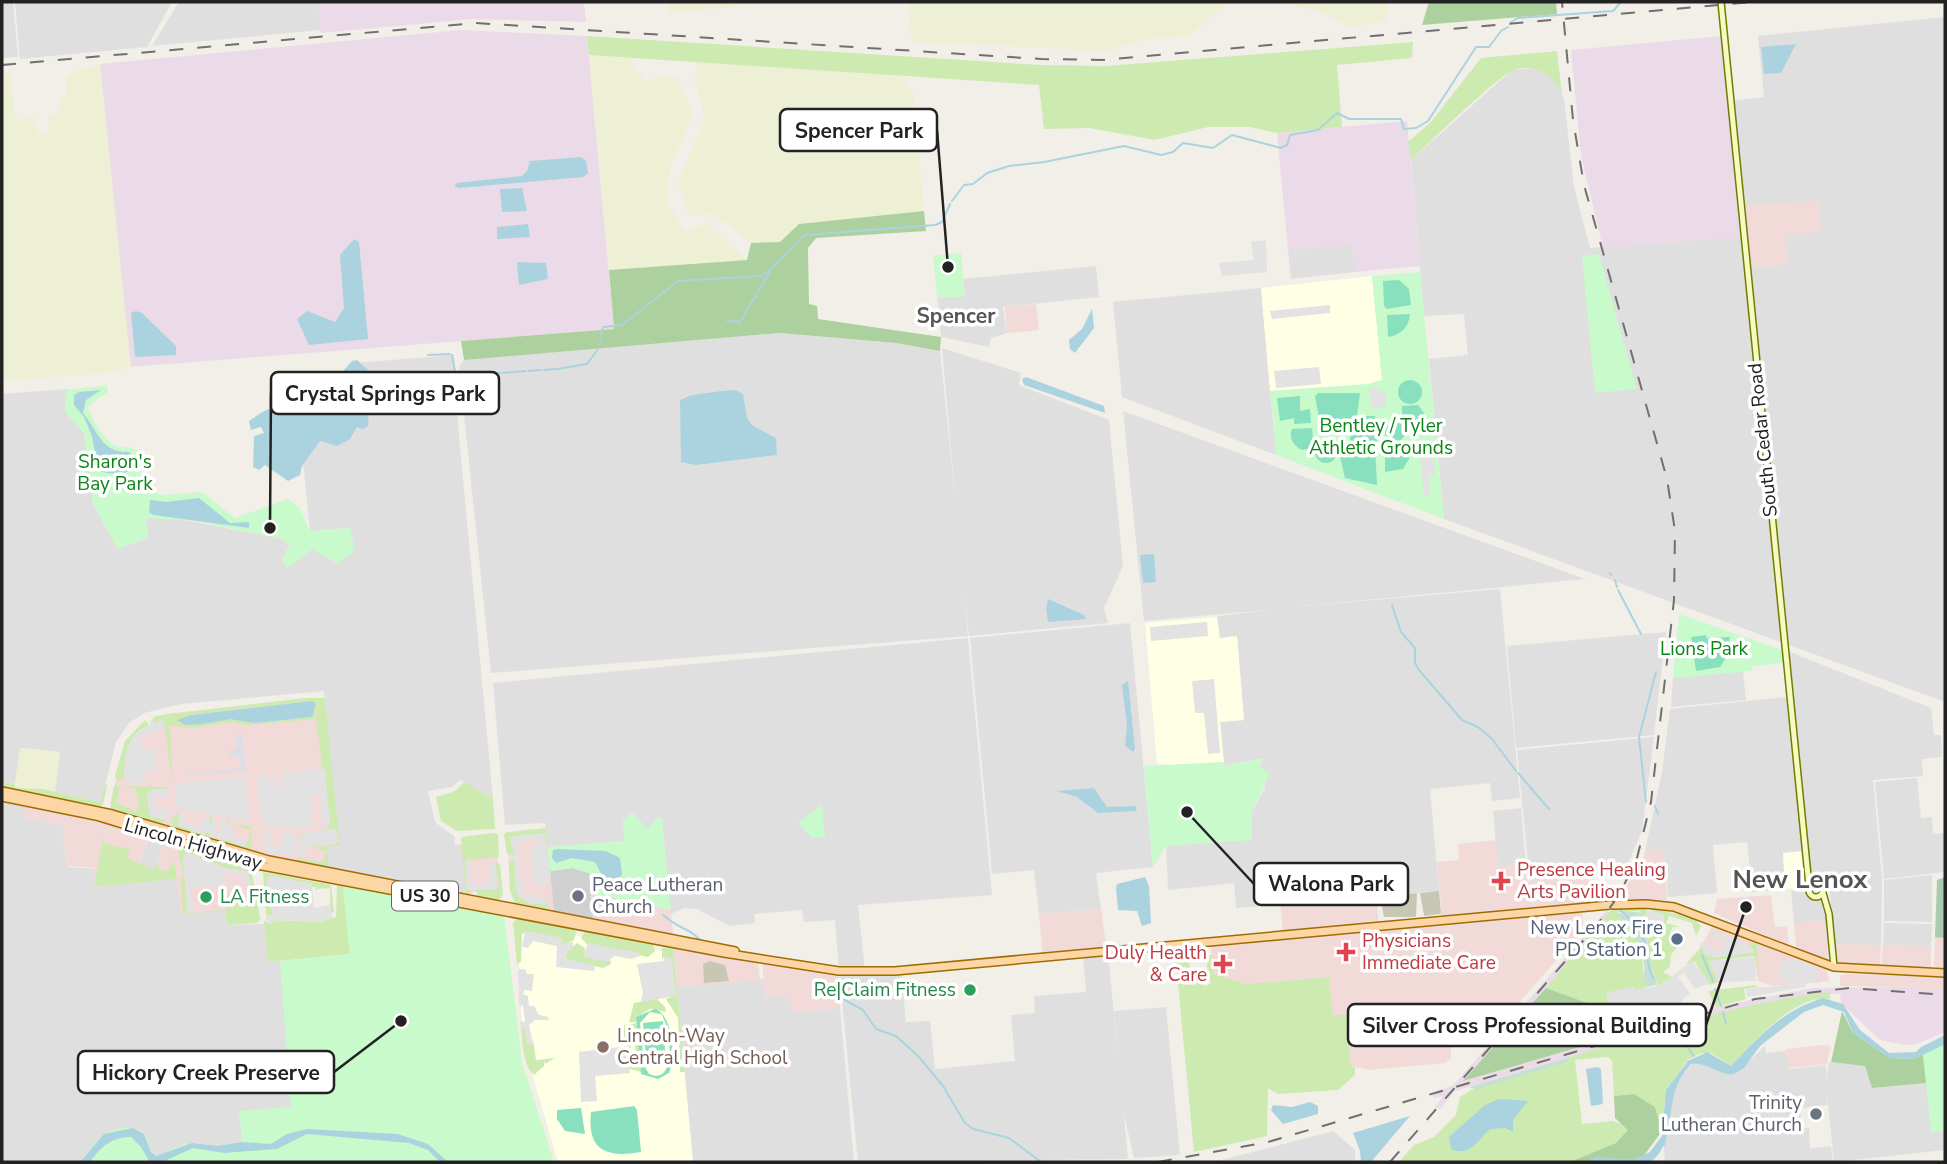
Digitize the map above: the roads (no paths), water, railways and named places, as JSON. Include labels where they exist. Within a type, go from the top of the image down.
[{"type":"main road","name":"South Cedar Road","points":[[1721,2],[1808,878],[1811,884]]},
{"type":"main road","name":"Lincoln Highway","points":[[2,792],[112,814],[266,860],[508,909]]},
{"type":"main road","name":"Lincoln Highway","points":[[2,797],[96,816],[244,862],[508,909]]},
{"type":"main road","points":[[1821,895],[1810,894],[1811,884],[1821,885],[1821,895],[1829,914],[1834,967]]},
{"type":"main road","name":"US 30","points":[[508,909],[831,970],[883,972],[1643,903],[1674,907],[1834,967],[1945,973]]},
{"type":"water","points":[[1796,44],[1781,73],[1764,74],[1761,47]]},
{"type":"water","points":[[581,157],[586,161],[588,173],[583,177],[459,188],[454,186],[457,183],[522,176],[530,161]]},
{"type":"water","points":[[522,188],[527,211],[502,212],[500,189]]},
{"type":"water","points":[[528,224],[530,237],[497,239],[497,227]]},
{"type":"water","points":[[354,239],[359,242],[368,339],[309,345],[297,319],[307,311],[335,322],[344,308],[340,255]]},
{"type":"water","points":[[517,262],[546,263],[548,279],[519,285]]},
{"type":"water","points":[[1092,309],[1094,328],[1075,353],[1070,349],[1069,340],[1082,329]]},
{"type":"water","points":[[131,313],[142,313],[176,346],[176,355],[135,357]]},
{"type":"water","points":[[357,360],[368,370],[363,371],[361,396],[369,411],[368,426],[363,429],[357,427],[350,439],[337,446],[320,441],[302,466],[300,475],[288,481],[265,465],[259,470],[253,467],[254,436],[264,433],[261,427],[251,430],[249,421],[271,408],[297,410],[307,401],[319,398],[331,381],[332,373],[342,372],[352,361]]},
{"type":"water","points":[[1026,377],[1104,406],[1105,413],[1024,385],[1022,379]]},
{"type":"water","points":[[101,390],[86,400],[83,413],[106,445],[129,452],[135,457],[136,466],[128,472],[112,474],[98,470],[92,436],[84,417],[74,405],[74,395],[79,392]]},
{"type":"water","points":[[735,390],[743,394],[747,418],[753,426],[776,438],[777,455],[696,465],[681,462],[680,400],[692,395]]},
{"type":"water","points":[[199,498],[230,523],[249,522],[249,528],[153,515],[149,512],[150,500],[166,502]]},
{"type":"water","points":[[1154,554],[1156,582],[1143,583],[1140,555]]},
{"type":"water","points":[[1048,599],[1084,615],[1086,619],[1048,622]]},
{"type":"water","points":[[1128,681],[1135,749],[1133,752],[1125,746],[1127,726],[1122,685]]},
{"type":"water","points":[[312,701],[316,704],[312,717],[254,723],[230,719],[185,725],[177,720],[192,715]]},
{"type":"water","points":[[1094,788],[1107,807],[1135,806],[1137,811],[1098,813],[1077,797],[1057,791]]},
{"type":"water","points":[[553,850],[606,851],[620,858],[622,875],[611,884],[605,881],[595,862],[572,858],[556,863],[552,858]]},
{"type":"water","points":[[1145,877],[1149,886],[1151,923],[1142,926],[1137,911],[1118,910],[1116,888],[1117,884]]},
{"type":"water","points":[[1823,998],[1843,1004],[1860,1030],[1889,1053],[1916,1052],[1945,1035],[1945,1044],[1914,1059],[1890,1058],[1853,1033],[1844,1012],[1823,1005],[1804,1012],[1760,1046],[1744,1068],[1734,1074],[1691,1064],[1676,1089],[1665,1141],[1651,1162],[1584,1162],[1601,1158],[1634,1159],[1650,1152],[1662,1136],[1666,1090],[1688,1061],[1707,1052],[1731,1066],[1762,1034],[1784,1017]]},
{"type":"water","points":[[1586,1069],[1601,1069],[1603,1104],[1591,1106]]},
{"type":"water","points":[[1499,1099],[1528,1101],[1513,1120],[1513,1132],[1505,1128],[1491,1129],[1469,1149],[1451,1149],[1449,1137],[1485,1105]]},
{"type":"water","points":[[1310,1102],[1318,1106],[1318,1114],[1283,1124],[1271,1110],[1273,1105],[1292,1107]]},
{"type":"water","points":[[1410,1116],[1371,1162],[1361,1162],[1353,1133]]},
{"type":"water","points":[[133,1128],[144,1134],[151,1152],[156,1156],[192,1143],[217,1146],[242,1142],[271,1144],[287,1134],[307,1129],[398,1134],[428,1144],[448,1162],[440,1162],[428,1150],[409,1143],[307,1134],[277,1149],[224,1153],[193,1148],[165,1161],[149,1161],[131,1137],[124,1137],[107,1144],[90,1162],[80,1162],[104,1134]]},
{"type":"waterway","points":[[1511,22],[1518,18],[1613,11],[1621,2]]},
{"type":"waterway","points":[[952,201],[964,185],[973,184],[987,173],[1009,166],[1124,146],[1161,155],[1173,152],[1183,143],[1213,148],[1232,135],[1281,148],[1287,145],[1290,135],[1318,130],[1337,113],[1349,119],[1401,119],[1404,129],[1416,128],[1428,121],[1476,47],[1489,47],[1501,31],[1508,27]]},
{"type":"waterway","points":[[601,335],[603,327],[622,325],[678,281],[761,276],[804,235],[935,225],[942,222],[950,204]]},
{"type":"waterway","points":[[727,321],[740,322],[769,273]]},
{"type":"waterway","points":[[600,344],[601,339]]},
{"type":"waterway","points":[[557,369],[587,364],[598,349]]},
{"type":"waterway","points":[[428,355],[450,354]]},
{"type":"waterway","points":[[452,355],[455,372]]},
{"type":"waterway","points":[[544,370],[555,369]]},
{"type":"waterway","points":[[529,371],[541,370]]},
{"type":"waterway","points":[[502,373],[526,371]]},
{"type":"waterway","points":[[461,372],[500,373]]},
{"type":"waterway","points":[[1615,580],[1617,587]]},
{"type":"waterway","points":[[1618,590],[1641,634]]},
{"type":"waterway","points":[[1392,605],[1401,632],[1415,648],[1415,663],[1419,670],[1462,720],[1478,727],[1492,739],[1516,771]]},
{"type":"waterway","points":[[1646,802],[1639,737],[1656,672]]},
{"type":"waterway","points":[[1518,773],[1549,809]]},
{"type":"waterway","points":[[1655,806],[1658,814]]},
{"type":"waterway","points":[[1620,910],[1644,940],[1653,978]]},
{"type":"waterway","points":[[663,915],[699,939]]},
{"type":"waterway","points":[[1702,955],[1713,981]]},
{"type":"waterway","points":[[1715,989],[1721,1006]]},
{"type":"waterway","points":[[843,999],[863,1010],[876,1029],[896,1036],[919,1057],[943,1086],[965,1123],[973,1129],[1009,1138],[1041,1162]]},
{"type":"waterway","points":[[1723,1012],[1724,1017]]},
{"type":"waterway","points":[[1669,1013],[1671,1019]]},
{"type":"waterway","points":[[1671,1018],[1686,1013]]},
{"type":"waterway","points":[[1725,1019],[1726,1023]]},
{"type":"waterway","points":[[1677,1034],[1694,1056]]},
{"type":"waterway","points":[[1664,1145],[1671,1099]]},
{"type":"waterway","points":[[1589,1162],[1594,1158],[1614,1160]]},
{"type":"railway","points":[[1390,1162],[1596,926],[1617,898],[1636,862],[1651,802],[1674,600],[1675,531],[1667,479],[1584,185],[1573,120],[1562,2]]},
{"type":"railway","points":[[2,65],[476,23],[1041,59],[1102,60],[1753,2]]},
{"type":"railway","points":[[1158,1162],[1268,1142],[1755,999],[1849,988],[1945,995]]},
{"type":"place","name":"Spencer Park","points":[[948,267]]},
{"type":"place","name":"Crystal Springs Park","points":[[270,528]]},
{"type":"place","name":"Walona Park","points":[[1187,812]]},
{"type":"place","name":"Presence Healing Arts Pavilion","points":[[1501,881]]},
{"type":"place","name":"Peace Lutheran Church","points":[[578,896]]},
{"type":"place","name":"LA Fitness","points":[[206,897]]},
{"type":"place","name":"Silver Cross Professional Building","points":[[1746,907]]},
{"type":"place","name":"New Lenox Fire PD Station 1","points":[[1677,939]]},
{"type":"place","name":"Physicians Immediate Care","points":[[1346,952]]},
{"type":"place","name":"Duly Health & Care","points":[[1223,964]]},
{"type":"place","name":"Re|Claim Fitness","points":[[970,990]]},
{"type":"place","name":"Hickory Creek Preserve","points":[[401,1021]]},
{"type":"place","name":"Lincoln-Way Central High School","points":[[603,1047]]},
{"type":"place","name":"Trinity Lutheran Church","points":[[1816,1114]]},
{"type":"district","name":"Spencer","points":[[956,316]]},
{"type":"district","name":"New Lenox","points":[[1800,879]]},
{"type":"park label","name":"Bentley / Tyler Athletic Grounds","points":[[1381,437]]},
{"type":"park label","name":"Sharon's Bay Park","points":[[115,473]]},
{"type":"park label","name":"Lions Park","points":[[1704,649]]}]
